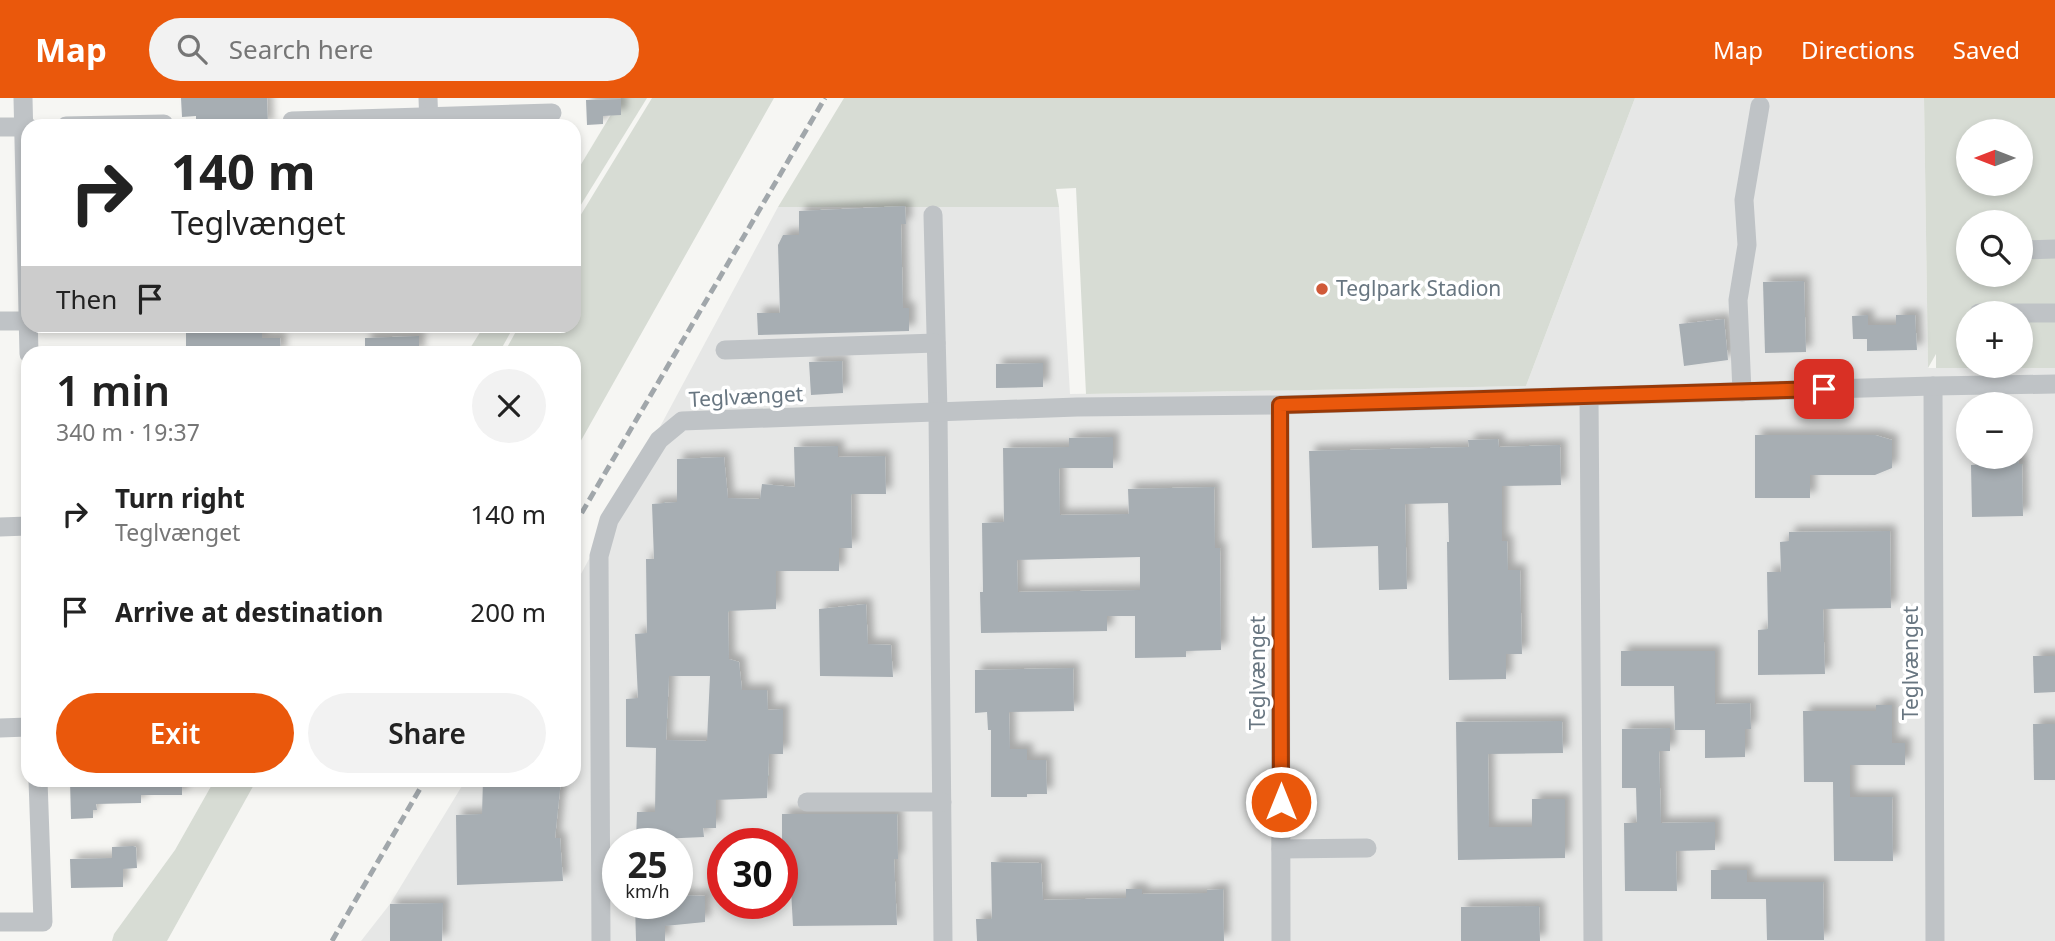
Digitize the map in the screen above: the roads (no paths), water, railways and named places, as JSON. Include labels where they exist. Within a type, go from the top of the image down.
[{"type":"street","points":[[23,98],[25,119]]},
{"type":"street","points":[[1742,392],[1738,300],[1747,246],[1744,200],[1760,106]]},
{"type":"street","points":[[331,119],[428,114],[552,113]]},
{"type":"street","points":[[0,127],[21,127]]},
{"type":"street","points":[[933,215],[938,412],[943,941]]},
{"type":"street","points":[[2033,250],[2055,249]]},
{"type":"street","points":[[2033,313],[2055,313]]},
{"type":"street","points":[[0,321],[21,321]]},
{"type":"street","points":[[725,350],[936,343]]},
{"type":"street","name":"Teglvænget","points":[[601,941],[599,556],[610,520],[659,440],[682,421],[1077,407],[1280,405],[2055,384]]},
{"type":"street","name":"Teglvænget","points":[[1933,386],[1935,941]]},
{"type":"street","points":[[1589,397],[1593,941]]},
{"type":"street","name":"Teglvænget","points":[[1280,405],[1281,941]]},
{"type":"street","points":[[0,527],[21,526]]},
{"type":"street","points":[[0,728],[21,727]]},
{"type":"street","points":[[0,922],[43,922],[38,787]]},
{"type":"street","points":[[807,802],[942,802]]},
{"type":"street","points":[[1281,849],[1367,848]]},
{"type":"railway","points":[[581,514],[825,98]]},
{"type":"railway","points":[[332,941],[421,787]]},
{"type":"place","name":"Teglpark Stadion","points":[[1322,289]]}]
